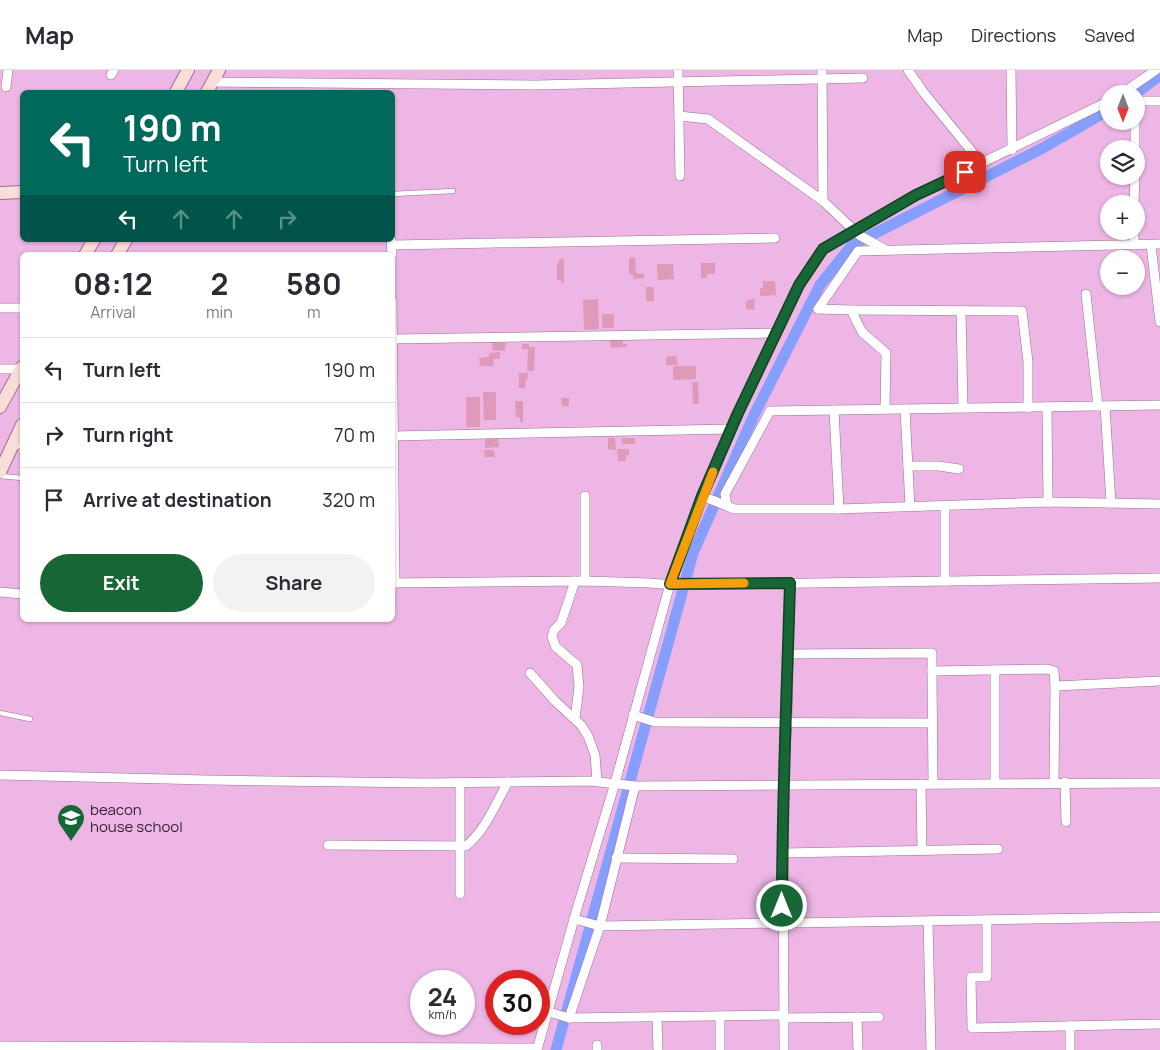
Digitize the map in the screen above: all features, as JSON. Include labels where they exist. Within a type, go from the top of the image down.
[{"type":"main road","points":[[177,90],[188,70]]},
{"type":"main road","points":[[209,89],[220,70]]},
{"type":"main road","points":[[0,193],[20,192]]},
{"type":"main road","points":[[0,407],[20,372]]},
{"type":"main road","points":[[0,474],[17,447],[20,434]]},
{"type":"street","points":[[6,86],[8,70]]},
{"type":"street","points":[[678,70],[680,176]]},
{"type":"street","points":[[908,70],[982,164]]},
{"type":"street","points":[[1011,70],[1012,150]]},
{"type":"street","points":[[1136,85],[1156,70]]},
{"type":"street","points":[[209,89],[678,82],[822,74],[863,78]]},
{"type":"street","points":[[822,74],[823,200]]},
{"type":"street","points":[[1145,101],[1160,101]]},
{"type":"street","points":[[0,1046],[25,1048],[537,1049],[553,1014],[578,920],[619,784],[633,715],[672,585],[707,498],[731,429],[799,285],[823,249],[857,233],[916,195],[1012,150],[1100,106]]},
{"type":"street","points":[[679,116],[708,118],[823,200],[857,233],[888,251]]},
{"type":"street","points":[[395,242],[775,238]]},
{"type":"street","points":[[1134,240],[1134,245]]},
{"type":"street","points":[[1028,408],[1028,362],[1022,311],[818,309],[858,251],[1155,244],[1160,322]]},
{"type":"street","points":[[1086,294],[1101,406],[1111,503]]},
{"type":"street","points":[[0,308],[20,308]]},
{"type":"street","points":[[851,310],[862,332],[886,353],[885,409]]},
{"type":"street","points":[[961,311],[963,408]]},
{"type":"street","points":[[395,339],[775,333]]},
{"type":"street","points":[[0,369],[20,368]]},
{"type":"street","points":[[723,505],[725,494],[770,411],[1160,405]]},
{"type":"street","points":[[1046,407],[1048,502]]},
{"type":"street","points":[[905,409],[910,507]]},
{"type":"street","points":[[834,410],[838,508]]},
{"type":"street","points":[[395,436],[731,429]]},
{"type":"street","points":[[908,466],[939,466],[959,469]]},
{"type":"street","points":[[575,719],[579,687],[577,665],[556,647],[552,636],[554,630],[561,623],[580,581],[585,496]]},
{"type":"street","points":[[707,498],[734,509],[910,507],[1048,502],[1160,504]]},
{"type":"street","points":[[945,506],[945,580]]},
{"type":"street","points":[[395,583],[580,581],[672,585],[1160,578]]},
{"type":"street","points":[[784,1050],[782,923],[783,785],[787,723],[790,583]]},
{"type":"street","points":[[0,592],[20,594]]},
{"type":"street","points":[[788,654],[932,653],[934,784]]},
{"type":"street","points":[[932,671],[1051,669],[1054,671],[1056,676],[1054,782]]},
{"type":"street","points":[[995,670],[995,783]]},
{"type":"street","points":[[530,674],[575,719],[588,736],[595,755],[596,781]]},
{"type":"street","points":[[1055,686],[1160,681]]},
{"type":"street","points":[[633,715],[655,722],[933,723]]},
{"type":"street","points":[[0,775],[206,780],[596,781],[635,786],[1054,782],[1160,783]]},
{"type":"street","points":[[460,782],[460,894]]},
{"type":"street","points":[[328,845],[466,846],[472,842],[508,782]]},
{"type":"street","points":[[1065,782],[1066,822]]},
{"type":"street","points":[[921,784],[922,850]]},
{"type":"street","points":[[570,1018],[600,926],[635,786]]},
{"type":"street","points":[[783,853],[998,849]]},
{"type":"street","points":[[616,858],[733,859]]},
{"type":"street","points":[[578,920],[600,926],[1160,917]]},
{"type":"street","points":[[987,920],[987,977],[971,977],[972,1028],[1160,1024]]},
{"type":"street","points":[[928,921],[932,1050]]},
{"type":"street","points":[[553,1014],[570,1018],[720,1016],[879,1017]]},
{"type":"street","points":[[720,1016],[720,1050]]},
{"type":"street","points":[[657,1017],[658,1050]]},
{"type":"street","points":[[857,1018],[858,1050]]},
{"type":"street","points":[[1070,1026],[1070,1050]]},
{"type":"lane","points":[[395,194],[453,191]]},
{"type":"lane","points":[[0,474],[20,478]]},
{"type":"lane","points":[[0,713],[30,718]]},
{"type":"building","points":[[635,257],[636,273],[644,274],[644,278],[633,279],[633,275],[629,274],[629,258]]},
{"type":"building","points":[[559,259],[564,259],[564,283],[561,283],[561,280],[557,280],[557,264]]},
{"type":"building","points":[[701,263],[715,263],[715,274],[707,274],[707,278],[701,278]]},
{"type":"building","points":[[657,264],[673,264],[674,279],[658,280]]},
{"type":"building","points":[[763,281],[775,281],[776,295],[760,296],[760,288],[763,288]]},
{"type":"building","points":[[646,287],[654,287],[654,301],[646,301]]},
{"type":"building","points":[[755,298],[754,310],[746,309],[746,301]]},
{"type":"building","points":[[598,299],[599,329],[584,330],[583,300]]},
{"type":"building","points":[[602,314],[614,314],[614,328],[602,328]]},
{"type":"building","points":[[610,339],[623,339],[623,344],[627,344],[627,347],[611,348]]},
{"type":"building","points":[[493,342],[506,343],[505,351],[492,350]]},
{"type":"building","points":[[522,344],[529,344],[529,347],[535,347],[534,371],[527,371],[528,349],[522,349]]},
{"type":"building","points":[[500,352],[500,359],[493,359],[494,366],[480,366],[479,358],[489,357],[489,353]]},
{"type":"building","points":[[676,356],[678,365],[666,365],[666,357]]},
{"type":"building","points":[[673,366],[696,366],[696,379],[673,380]]},
{"type":"building","points":[[519,373],[528,373],[525,388],[519,388]]},
{"type":"building","points":[[692,382],[698,382],[699,404],[693,404]]},
{"type":"building","points":[[483,392],[496,392],[496,420],[484,420]]},
{"type":"building","points":[[466,397],[480,397],[480,427],[466,427]]},
{"type":"building","points":[[561,398],[569,398],[569,406],[562,406]]},
{"type":"building","points":[[515,401],[523,401],[523,422],[520,422],[520,417],[516,417]]},
{"type":"building","points":[[485,438],[498,438],[499,447],[485,448]]},
{"type":"building","points":[[608,438],[615,438],[616,450],[608,449]]},
{"type":"building","points":[[622,438],[635,438],[635,444],[622,444]]},
{"type":"building","points":[[617,449],[629,449],[626,461],[618,461]]},
{"type":"building","points":[[484,450],[494,450],[495,457],[485,457]]},
{"type":"waterway","points":[[1145,86],[1160,75]]},
{"type":"waterway","points":[[556,1050],[693,553],[754,415],[820,285],[852,245],[1041,149],[1100,115]]},
{"type":"slow traffic","points":[[713,472],[702,496],[670,584],[744,583]]},
{"type":"place","name":"beacon house school","points":[[71,842]]},
{"type":"route","points":[[782,906],[783,785],[787,723],[790,583],[670,584],[702,496],[738,413],[799,285],[823,249],[916,195],[965,172]]}]
